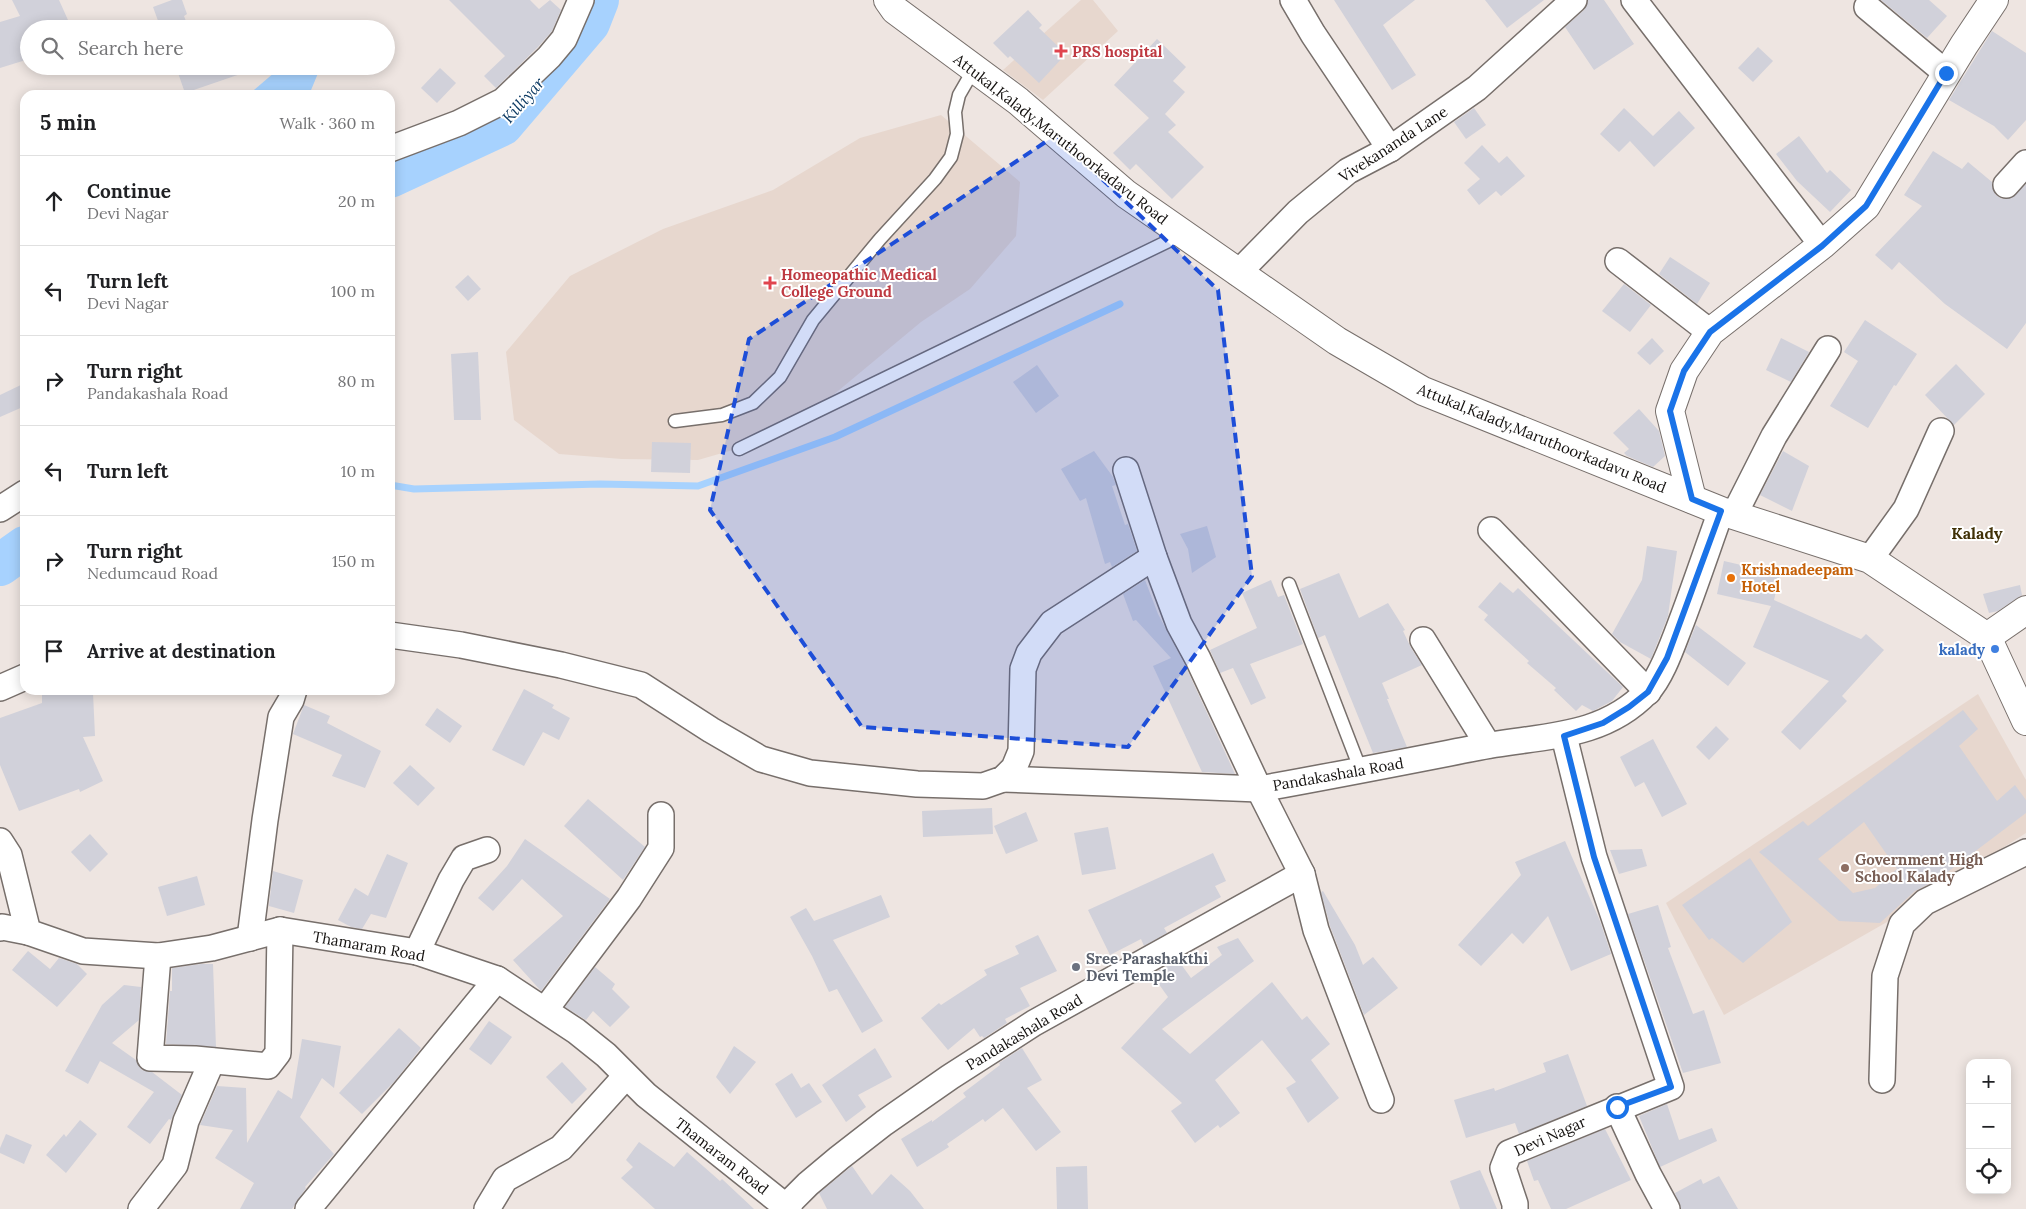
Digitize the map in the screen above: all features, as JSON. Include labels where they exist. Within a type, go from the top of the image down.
[{"type":"street","points":[[395,147],[459,123],[503,101],[549,57],[564,38],[581,0]]},
{"type":"street","name":"Attukal,Kalady,Maruthoorkadavu Road","points":[[888,0],[895,10],[1018,101],[1126,194],[1337,341],[1423,391],[1727,513],[1870,559],[1987,637]]},
{"type":"street","points":[[1292,0],[1312,34],[1390,149]]},
{"type":"street","name":"Vivekananda Lane","points":[[1238,273],[1298,212],[1348,171],[1390,149],[1477,88],[1574,0]]},
{"type":"street","points":[[1634,0],[1822,246]]},
{"type":"street","points":[[1692,499],[1670,411],[1684,371],[1710,332],[1822,246],[1866,206],[1946,73],[1994,0]]},
{"type":"street","points":[[1868,8],[1946,73]]},
{"type":"street","points":[[2006,185],[2026,163]]},
{"type":"street","points":[[1618,261],[1710,332]]},
{"type":"street","name":"Pandakashala Road","points":[[787,1208],[808,1184],[839,1158],[950,1077],[1025,1029],[1302,874],[1259,789],[1361,771],[1488,745],[1564,736],[1603,723],[1629,707],[1648,692],[1667,658],[1727,513],[1828,349]]},
{"type":"street","points":[[1870,559],[1906,509],[1941,431]]},
{"type":"street","points":[[395,636],[461,645],[561,665],[641,686],[761,759],[810,773],[917,784],[983,786],[1003,779],[1259,789],[1198,659],[1179,624],[1154,557],[1126,470]]},
{"type":"street","points":[[0,508],[20,496]]},
{"type":"street","points":[[1491,530],[1648,692]]},
{"type":"street","points":[[1003,779],[1014,768],[1021,751],[1023,669],[1029,653],[1052,623],[1154,557]]},
{"type":"street","points":[[2026,610],[1987,637],[2026,721]]},
{"type":"street","points":[[1423,640],[1488,745]]},
{"type":"street","points":[[0,688],[20,679]]},
{"type":"street","points":[[250,938],[265,820],[281,717],[292,695]]},
{"type":"street","name":"Devi Nagar","points":[[1515,1209],[1503,1168],[1509,1153],[1617,1107],[1671,1087],[1594,857],[1564,736]]},
{"type":"street","points":[[545,1010],[624,906],[661,848],[661,815]]},
{"type":"street","points":[[0,841],[9,855],[28,932]]},
{"type":"street","points":[[417,952],[451,880],[464,858],[486,850]]},
{"type":"street","points":[[1882,1080],[1885,976],[1902,924],[1925,902],[2026,852]]},
{"type":"street","points":[[1302,874],[1316,930],[1381,1100]]},
{"type":"street","name":"Thamaram Road","points":[[0,928],[28,932],[83,951],[158,956],[212,948],[280,930],[417,952],[497,979],[576,1030],[606,1055],[646,1095],[787,1208]]},
{"type":"street","points":[[158,956],[150,1058],[268,1066],[278,1053],[280,930]]},
{"type":"street","points":[[308,1209],[497,979]]},
{"type":"street","points":[[141,1209],[175,1165],[186,1121],[212,1061]]},
{"type":"street","points":[[487,1209],[505,1179],[561,1148],[626,1076]]},
{"type":"street","points":[[1617,1107],[1648,1174],[1667,1209]]},
{"type":"lane","points":[[675,421],[722,415],[753,403],[780,377],[813,320],[880,239],[935,179],[951,157],[957,134],[955,112],[959,95],[974,69]]},
{"type":"lane","points":[[739,449],[1184,234]]},
{"type":"lane","points":[[1289,584],[1361,771]]},
{"type":"highlighted area","points":[[1056,135],[1218,290],[1252,576],[1128,747],[862,727],[710,510],[749,339]]},
{"type":"shaded area","name":"PRS hospital","points":[[1081,0],[1093,0],[1118,31],[1043,100],[1003,70]]},
{"type":"shaded area","name":"Homeopathic Medical College Ground","points":[[941,115],[1020,182],[1016,236],[970,289],[921,322],[785,435],[698,460],[622,459],[559,454],[514,420],[506,352],[570,276],[663,229],[773,190],[860,138]]},
{"type":"shaded area","name":"Government High School Kalady","points":[[1978,694],[2026,780],[2026,833],[1894,918],[1724,1015],[1666,903]]},
{"type":"water","points":[[271,75],[317,75],[311,90],[254,90]]},
{"type":"building","points":[[12,0],[59,0],[68,20],[20,20],[20,62],[0,68],[0,22],[20,16]]},
{"type":"building","points":[[172,0],[182,0],[187,14],[184,16],[186,20],[158,20],[153,7]]},
{"type":"building","points":[[449,0],[530,0],[539,9],[550,0],[561,10],[552,31],[496,88],[484,76],[505,56]]},
{"type":"building","points":[[1334,0],[1415,0],[1383,25],[1416,75],[1392,90]]},
{"type":"building","points":[[1485,0],[1544,0],[1507,28]]},
{"type":"building","points":[[1588,0],[1604,0],[1634,44],[1594,70],[1565,27],[1584,10]]},
{"type":"building","points":[[1881,0],[1929,0],[1947,16],[1927,38]]},
{"type":"building","points":[[1028,10],[1042,25],[1039,28],[1066,54],[1039,83],[993,43]]},
{"type":"building","points":[[1992,31],[2026,53],[2026,120],[2008,140],[1994,126],[1949,100]]},
{"type":"building","points":[[1157,39],[1186,67],[1173,81],[1185,92],[1165,114],[1176,125],[1168,132],[1204,167],[1172,199],[1136,164],[1130,170],[1113,153],[1149,118],[1114,85]]},
{"type":"building","points":[[1758,47],[1773,61],[1753,82],[1738,68]]},
{"type":"building","points":[[440,68],[456,83],[437,103],[421,88]]},
{"type":"building","points":[[179,75],[238,75],[194,90],[184,90]]},
{"type":"building","points":[[1474,108],[1486,125],[1466,139],[1454,122]]},
{"type":"building","points":[[1624,108],[1653,136],[1679,111],[1695,128],[1654,167],[1630,141],[1619,152],[1600,134]]},
{"type":"building","points":[[1799,136],[1827,173],[1830,170],[1851,190],[1830,212],[1797,181],[1776,154]]},
{"type":"building","points":[[1482,145],[1499,163],[1507,156],[1525,176],[1501,196],[1496,191],[1479,205],[1467,190],[1480,179],[1464,163]]},
{"type":"building","points":[[1933,151],[1962,169],[1968,162],[1992,182],[1993,190],[2002,199],[2011,198],[2026,184],[2026,323],[2007,349],[1945,304],[1899,262],[1892,270],[1875,255],[1922,206],[1904,195]]},
{"type":"building","points":[[1670,257],[1710,283],[1697,304],[1659,274]]},
{"type":"building","points":[[468,275],[481,289],[468,301],[455,287]]},
{"type":"building","points":[[1624,284],[1651,305],[1630,332],[1602,311]]},
{"type":"building","points":[[1865,320],[1917,354],[1896,386],[1894,385],[1868,428],[1830,406],[1858,361],[1844,352]]},
{"type":"building","points":[[1652,338],[1664,351],[1650,365],[1637,353]]},
{"type":"building","points":[[1781,338],[1809,352],[1791,382],[1766,370]]},
{"type":"building","points":[[478,352],[481,420],[454,420],[451,354]]},
{"type":"building","points":[[1956,364],[1985,394],[1954,425],[1925,395]]},
{"type":"building","points":[[1037,365],[1059,396],[1036,413],[1013,382]]},
{"type":"building","points":[[20,385],[20,408],[0,417],[0,395]]},
{"type":"building","points":[[1639,409],[1659,431],[1665,456],[1653,467],[1627,456],[1624,453],[1629,449],[1613,433]]},
{"type":"building","points":[[652,442],[691,443],[690,473],[651,472]]},
{"type":"building","points":[[1094,451],[1113,477],[1116,485],[1112,486],[1125,525],[1128,524],[1137,551],[1112,567],[1110,562],[1105,564],[1086,498],[1080,501],[1061,469]]},
{"type":"building","points":[[1783,451],[1809,466],[1792,511],[1760,495]]},
{"type":"building","points":[[1207,526],[1216,557],[1192,573],[1188,549],[1180,534]]},
{"type":"building","points":[[1647,546],[1677,551],[1668,616],[1651,659],[1620,642],[1612,634],[1642,580]]},
{"type":"building","points":[[1724,561],[1780,574],[1774,600],[1861,639],[1866,634],[1884,650],[1842,696],[1847,701],[1800,750],[1781,732],[1829,681],[1753,647],[1771,606],[1717,594]]},
{"type":"building","points":[[1339,573],[1359,618],[1388,603],[1405,630],[1403,631],[1411,648],[1422,665],[1382,683],[1407,747],[1373,753],[1325,635],[1318,638],[1300,589]]},
{"type":"building","points":[[1145,580],[1158,614],[1185,665],[1235,774],[1202,772],[1153,666],[1171,658],[1136,620],[1133,621],[1123,594]]},
{"type":"building","points":[[1271,580],[1278,597],[1284,595],[1303,644],[1250,664],[1266,698],[1251,705],[1233,668],[1220,673],[1210,650],[1257,628],[1242,593]]},
{"type":"building","points":[[1500,582],[1513,593],[1518,588],[1623,687],[1612,701],[1593,711],[1582,705],[1576,711],[1554,690],[1556,688],[1527,663],[1529,661],[1484,620],[1488,615],[1478,607]]},
{"type":"building","points":[[2020,585],[2022,595],[1998,611],[1989,613],[1983,594]]},
{"type":"building","points":[[1696,625],[1746,663],[1728,686],[1685,652]]},
{"type":"building","points":[[524,689],[554,705],[552,708],[570,718],[559,740],[543,732],[524,766],[492,750]]},
{"type":"building","points":[[42,695],[93,695],[95,736],[83,737],[103,781],[80,792],[79,789],[19,811],[0,765],[0,718],[42,703]]},
{"type":"building","points":[[304,705],[330,716],[327,723],[381,751],[365,788],[332,776],[342,755],[293,734]]},
{"type":"building","points":[[437,708],[462,726],[450,743],[425,725]]},
{"type":"building","points":[[1963,710],[1978,729],[1959,746],[1997,801],[2015,785],[2026,800],[2026,813],[1937,880],[1915,891],[1880,923],[1839,921],[1759,852],[1803,821],[1808,826]],"holes":[[[1864,822],[1897,869],[1875,888],[1853,893],[1818,859]]]},
{"type":"building","points":[[1716,726],[1729,739],[1709,760],[1696,747]]},
{"type":"building","points":[[1653,739],[1687,804],[1662,817],[1644,782],[1635,787],[1620,757]]},
{"type":"building","points":[[410,765],[435,788],[418,806],[393,783]]},
{"type":"building","points":[[588,799],[645,847],[623,880],[564,826]]},
{"type":"building","points":[[992,808],[993,834],[923,837],[922,811]]},
{"type":"building","points":[[1026,812],[1038,841],[1006,854],[994,826]]},
{"type":"building","points":[[1108,827],[1116,869],[1082,875],[1074,833]]},
{"type":"building","points":[[90,834],[108,854],[90,872],[71,852]]},
{"type":"building","points":[[525,839],[610,899],[541,991],[513,960],[563,916],[522,879],[493,911],[478,898],[507,866]]},
{"type":"building","points":[[1565,841],[1600,921],[1611,954],[1571,971],[1548,916],[1523,944],[1512,933],[1481,966],[1458,945],[1521,875],[1515,862]]},
{"type":"building","points":[[1642,849],[1647,866],[1619,874],[1610,850]]},
{"type":"building","points":[[1213,853],[1226,881],[1215,886],[1221,897],[1164,928],[1167,933],[1144,946],[1141,939],[1110,955],[1088,910]]},
{"type":"building","points":[[387,854],[408,863],[386,918],[371,914],[362,929],[351,927],[338,920],[355,888],[368,896]]},
{"type":"building","points":[[1750,858],[1792,922],[1743,963],[1712,938],[1709,940],[1682,905]]},
{"type":"building","points":[[273,871],[303,880],[294,913],[269,906]]},
{"type":"building","points":[[197,876],[205,905],[167,916],[158,887]]},
{"type":"building","points":[[1323,891],[1355,945],[1363,965],[1373,957],[1398,988],[1364,1015],[1330,926],[1321,892]]},
{"type":"building","points":[[881,895],[890,917],[833,940],[883,1021],[862,1033],[837,989],[829,992],[812,956],[790,917],[806,908],[814,921]]},
{"type":"building","points":[[1658,905],[1671,947],[1668,948],[1693,1014],[1704,1010],[1721,1063],[1683,1073],[1628,914]]},
{"type":"building","points":[[1038,935],[1057,971],[1020,988],[1030,1006],[1005,1019],[1007,1023],[984,1038],[980,1037],[974,1028],[948,1050],[921,1018],[939,1003],[941,1005],[987,975],[984,970],[1019,954],[1015,946]]},
{"type":"building","points":[[1238,938],[1254,961],[1162,1029],[1190,1054],[1272,982],[1302,1020],[1307,1016],[1330,1044],[1311,1060],[1339,1098],[1308,1123],[1286,1088],[1296,1082],[1262,1040],[1215,1080],[1240,1113],[1220,1128],[1218,1125],[1195,1143],[1171,1111],[1182,1103],[1121,1048],[1168,997],[1153,976],[1156,972],[1178,960],[1191,978],[1222,955],[1217,947]]},
{"type":"building","points":[[28,951],[50,969],[59,958],[77,964],[87,974],[57,1007],[12,970]]},
{"type":"building","points":[[213,964],[216,1047],[166,1044],[170,991],[172,991],[172,968]]},
{"type":"building","points":[[595,967],[615,984],[612,989],[630,1007],[610,1027],[593,1011],[586,1020],[565,1007]]},
{"type":"building","points":[[124,985],[141,987],[139,1020],[112,1043],[136,1060],[142,1070],[152,1072],[182,1095],[171,1120],[169,1119],[150,1144],[127,1127],[154,1092],[100,1061],[88,1084],[65,1071],[102,1005]]},
{"type":"building","points":[[489,1021],[512,1037],[491,1065],[469,1049]]},
{"type":"building","points":[[399,1028],[421,1048],[394,1082],[362,1114],[339,1093]]},
{"type":"building","points":[[302,1039],[341,1046],[334,1088],[322,1078],[300,1117],[334,1154],[305,1187],[292,1209],[240,1209],[254,1183],[215,1158],[233,1130],[200,1125],[217,1086],[246,1088],[247,1143],[278,1090],[292,1099]]},
{"type":"building","points":[[734,1046],[756,1062],[730,1094],[716,1077]]},
{"type":"building","points":[[875,1048],[892,1077],[858,1095],[866,1107],[846,1122],[822,1085]]},
{"type":"building","points":[[1022,1048],[1042,1080],[1027,1088],[1061,1132],[1036,1151],[1003,1108],[985,1122],[983,1119],[947,1144],[949,1147],[917,1167],[901,1139],[932,1120],[932,1122],[966,1097],[963,1093],[1000,1065],[999,1063]]},
{"type":"building","points":[[1568,1054],[1587,1106],[1519,1134],[1515,1123],[1466,1138],[1454,1100],[1494,1088],[1495,1091],[1546,1072],[1543,1063]]},
{"type":"building","points":[[562,1062],[587,1089],[572,1104],[546,1077]]},
{"type":"building","points":[[792,1073],[801,1088],[809,1083],[822,1102],[796,1118],[775,1084]]},
{"type":"building","points":[[1667,1104],[1679,1140],[1712,1128],[1717,1141],[1660,1167],[1639,1116]]},
{"type":"building","points":[[80,1120],[97,1134],[66,1173],[46,1155],[64,1134],[66,1137]]},
{"type":"building","points":[[1605,1129],[1631,1180],[1566,1209],[1551,1209],[1538,1180],[1534,1181],[1527,1161]]},
{"type":"building","points":[[6,1134],[32,1145],[24,1164],[0,1153],[0,1148]]},
{"type":"building","points":[[639,1142],[674,1167],[687,1152],[720,1181],[722,1179],[754,1209],[655,1209],[621,1178],[633,1167],[626,1160]]},
{"type":"building","points":[[852,1166],[872,1195],[891,1174],[910,1191],[924,1209],[827,1209],[819,1193]]},
{"type":"building","points":[[1087,1166],[1088,1209],[1057,1209],[1056,1167]]},
{"type":"building","points":[[1480,1170],[1497,1209],[1460,1209],[1450,1181]]},
{"type":"building","points":[[1719,1176],[1738,1209],[1681,1209],[1675,1193],[1701,1179],[1703,1184]]},
{"type":"waterway","name":"Killiyar","points":[[395,175],[502,125],[589,23],[598,0]]},
{"type":"waterway","points":[[395,486],[414,489],[600,484],[698,486],[835,437],[1120,304]]},
{"type":"waterway","name":"Killiyar","points":[[0,565],[20,551]]},
{"type":"place","name":"PRS hospital","points":[[1061,51]]},
{"type":"place","name":"Homeopathic Medical College Ground","points":[[770,283]]},
{"type":"place","name":"Krishnadeepam Hotel","points":[[1731,578]]},
{"type":"place","name":"kalady","points":[[1995,649]]},
{"type":"place","name":"Government High School Kalady","points":[[1845,868]]},
{"type":"place","name":"Sree Parashakthi Devi Temple","points":[[1076,967]]},
{"type":"district","name":"Kalady","points":[[1977,533]]},
{"type":"route","points":[[1617,1107],[1671,1087],[1594,857],[1564,736],[1603,723],[1629,707],[1648,692],[1667,658],[1694,589],[1721,511],[1692,499],[1670,411],[1684,371],[1710,332],[1822,246],[1866,206],[1946,73]]}]
